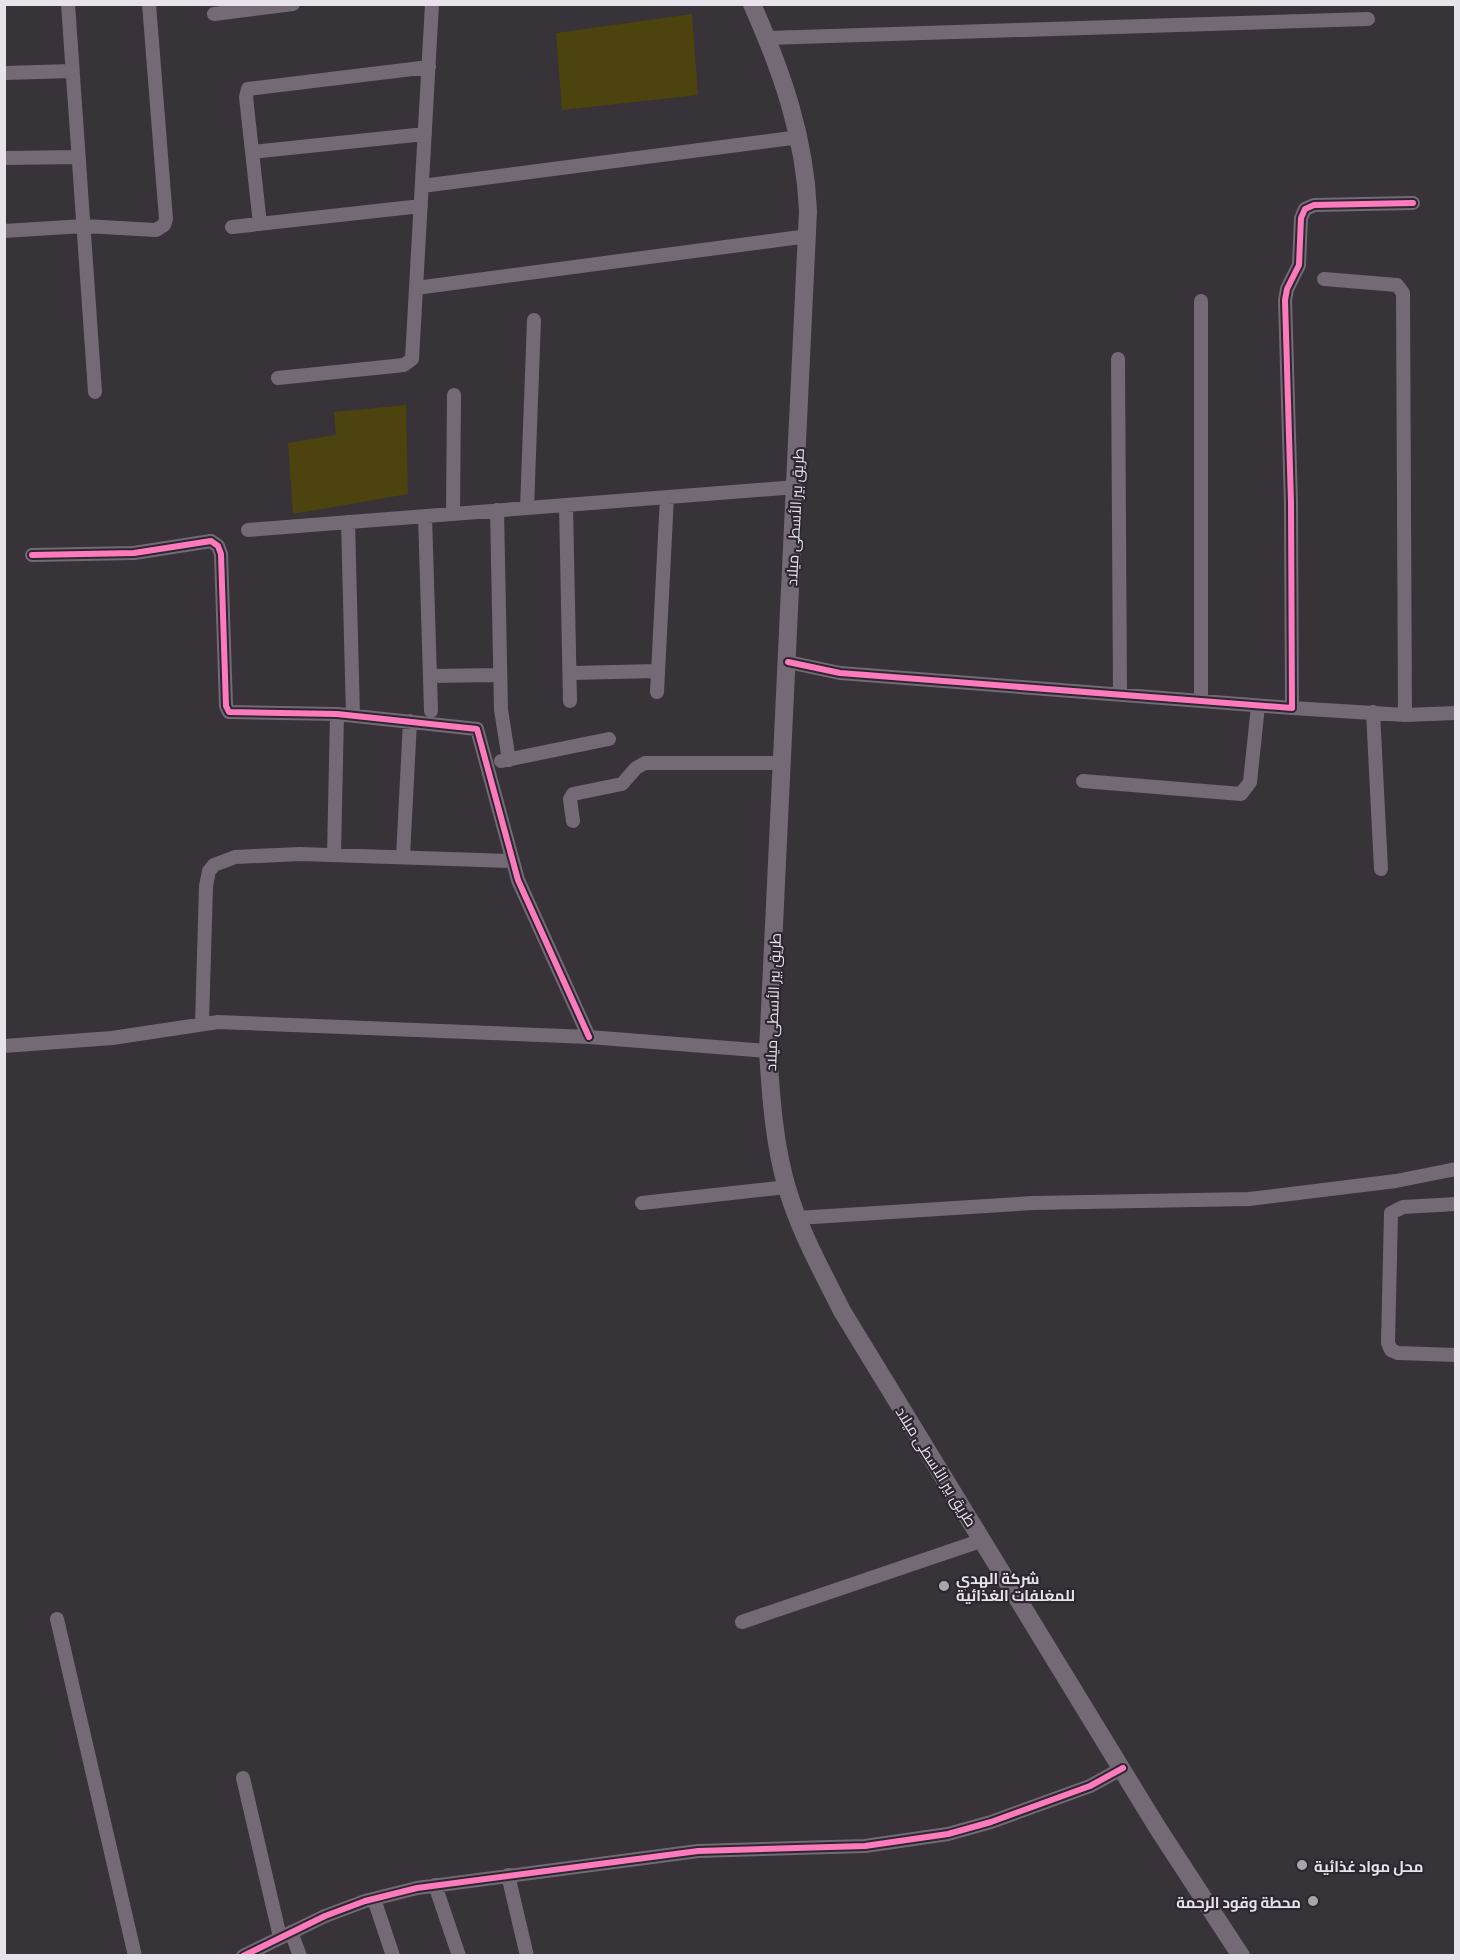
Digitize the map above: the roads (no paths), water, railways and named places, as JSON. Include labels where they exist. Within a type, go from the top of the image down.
[{"type":"main road","name":"طريق بير الأسطى ميلاد","points":[[752,4],[787,91],[801,137],[807,186],[808,236],[768,1051],[773,1120],[787,1187],[797,1218],[842,1311],[1157,1827],[1241,1956]]},
{"type":"street","points":[[68,4],[95,392]]},
{"type":"street","points":[[4,231],[84,226],[156,230],[165,222],[149,4]]},
{"type":"street","points":[[214,14],[293,4]]},
{"type":"street","points":[[278,378],[409,363],[412,357],[432,4]]},
{"type":"street","points":[[767,38],[1368,20]]},
{"type":"street","points":[[260,224],[245,94],[251,88],[429,67]]},
{"type":"street","points":[[4,73],[72,71]]},
{"type":"street","points":[[252,152],[425,134]]},
{"type":"street","points":[[422,186],[801,137]]},
{"type":"street","points":[[4,158],[79,157]]},
{"type":"street","points":[[1292,708],[1285,300],[1300,257],[1300,218],[1305,209],[1314,205],[1413,203]]},
{"type":"street","points":[[232,227],[421,206]]},
{"type":"street","points":[[416,288],[808,236]]},
{"type":"street","points":[[1324,279],[1396,285],[1403,293],[1405,715]]},
{"type":"street","points":[[1201,301],[1202,701]]},
{"type":"street","points":[[527,508],[534,320]]},
{"type":"street","points":[[1118,359],[1120,693]]},
{"type":"street","points":[[453,514],[454,395]]},
{"type":"street","points":[[248,530],[796,487]]},
{"type":"street","points":[[657,692],[667,497]]},
{"type":"street","points":[[566,505],[570,701]]},
{"type":"street","points":[[497,510],[500,675],[505,760],[609,739]]},
{"type":"street","points":[[425,516],[431,711]]},
{"type":"street","points":[[348,522],[353,716]]},
{"type":"street","points":[[32,555],[135,553],[211,541],[218,546],[221,554],[227,710],[233,713],[337,714],[477,729],[511,861],[539,930],[589,1037]]},
{"type":"street","points":[[788,662],[840,673],[1120,693],[1258,706],[1405,715],[1455,714]]},
{"type":"street","points":[[571,673],[658,671]]},
{"type":"street","points":[[430,676],[500,675]]},
{"type":"street","points":[[1083,781],[1241,794],[1250,782],[1258,706]]},
{"type":"street","points":[[1374,712],[1381,869]]},
{"type":"street","points":[[334,855],[337,714]]},
{"type":"street","points":[[403,857],[410,721]]},
{"type":"street","points":[[573,821],[570,800],[573,794],[622,784],[642,764],[783,763]]},
{"type":"street","points":[[202,1023],[206,886],[209,871],[228,857],[334,855],[511,861]]},
{"type":"street","points":[[4,1046],[111,1038],[202,1023],[589,1037],[768,1051]]},
{"type":"street","points":[[797,1218],[1022,1204],[1249,1199],[1396,1181],[1455,1169]]},
{"type":"street","points":[[642,1203],[787,1187]]},
{"type":"street","points":[[1455,1204],[1403,1207],[1391,1213],[1388,1343],[1391,1350],[1398,1353],[1455,1355]]},
{"type":"street","points":[[742,1622],[982,1540]]},
{"type":"street","points":[[57,1619],[135,1956]]},
{"type":"street","points":[[243,1956],[286,1934],[374,1899],[435,1885],[698,1851],[865,1846],[948,1834],[991,1822],[1090,1786],[1123,1768]]},
{"type":"street","points":[[243,1778],[286,1934],[300,1956]]},
{"type":"street","points":[[508,1875],[527,1956]]},
{"type":"street","points":[[435,1885],[459,1956]]},
{"type":"street","points":[[374,1899],[393,1956]]},
{"type":"place","name":"شركة الهدي للمغلفات الغذائية","points":[[944,1586]]},
{"type":"place","name":"محل مواد غذائية","points":[[1302,1865]]},
{"type":"place","name":"محطة وقود الرحمة","points":[[1313,1901]]}]
